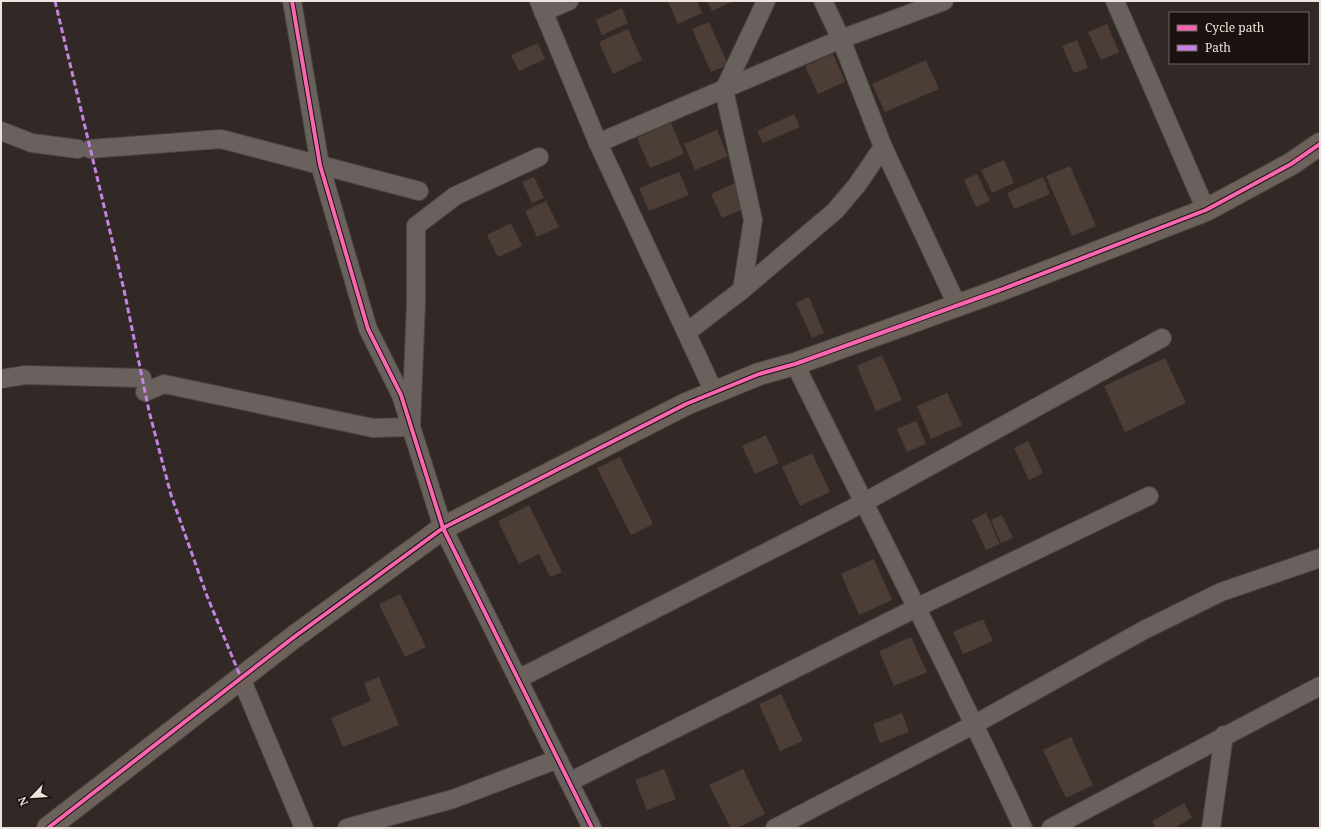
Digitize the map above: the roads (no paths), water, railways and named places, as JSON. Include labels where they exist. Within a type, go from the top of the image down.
[{"type":"street","points":[[292,1],[320,165],[368,330],[401,395],[443,528],[592,828]]},
{"type":"street","points":[[569,1],[541,7],[598,143],[714,392]]},
{"type":"street","points":[[742,290],[753,220],[724,90],[766,1]]},
{"type":"street","points":[[824,1],[841,39],[883,147],[957,305]]},
{"type":"street","points":[[598,143],[841,39],[944,1]]},
{"type":"street","points":[[1115,1],[1206,210]]},
{"type":"street","points":[[1,131],[32,143],[84,149],[221,139],[419,191]]},
{"type":"street","points":[[48,828],[294,637],[443,528],[686,404],[760,374],[795,364],[957,305],[1206,210],[1291,164],[1320,144]]},
{"type":"street","points":[[687,332],[742,290],[835,211],[857,185],[883,147]]},
{"type":"street","points":[[411,427],[416,304],[416,226],[455,196],[539,157]]},
{"type":"street","points":[[518,679],[863,503],[1162,338]]},
{"type":"street","points":[[795,364],[863,503],[918,607],[975,724],[1023,828]]},
{"type":"street","points":[[1,379],[25,374],[144,385],[164,384],[373,428],[411,427]]},
{"type":"street","points":[[569,782],[918,607],[1149,496]]},
{"type":"street","points":[[775,828],[975,724],[1144,630],[1221,592],[1320,558]]},
{"type":"street","points":[[241,678],[304,828]]},
{"type":"street","points":[[1051,828],[1224,735],[1320,686]]},
{"type":"street","points":[[1211,828],[1224,735]]},
{"type":"street","points":[[347,828],[453,798],[558,759]]}]
